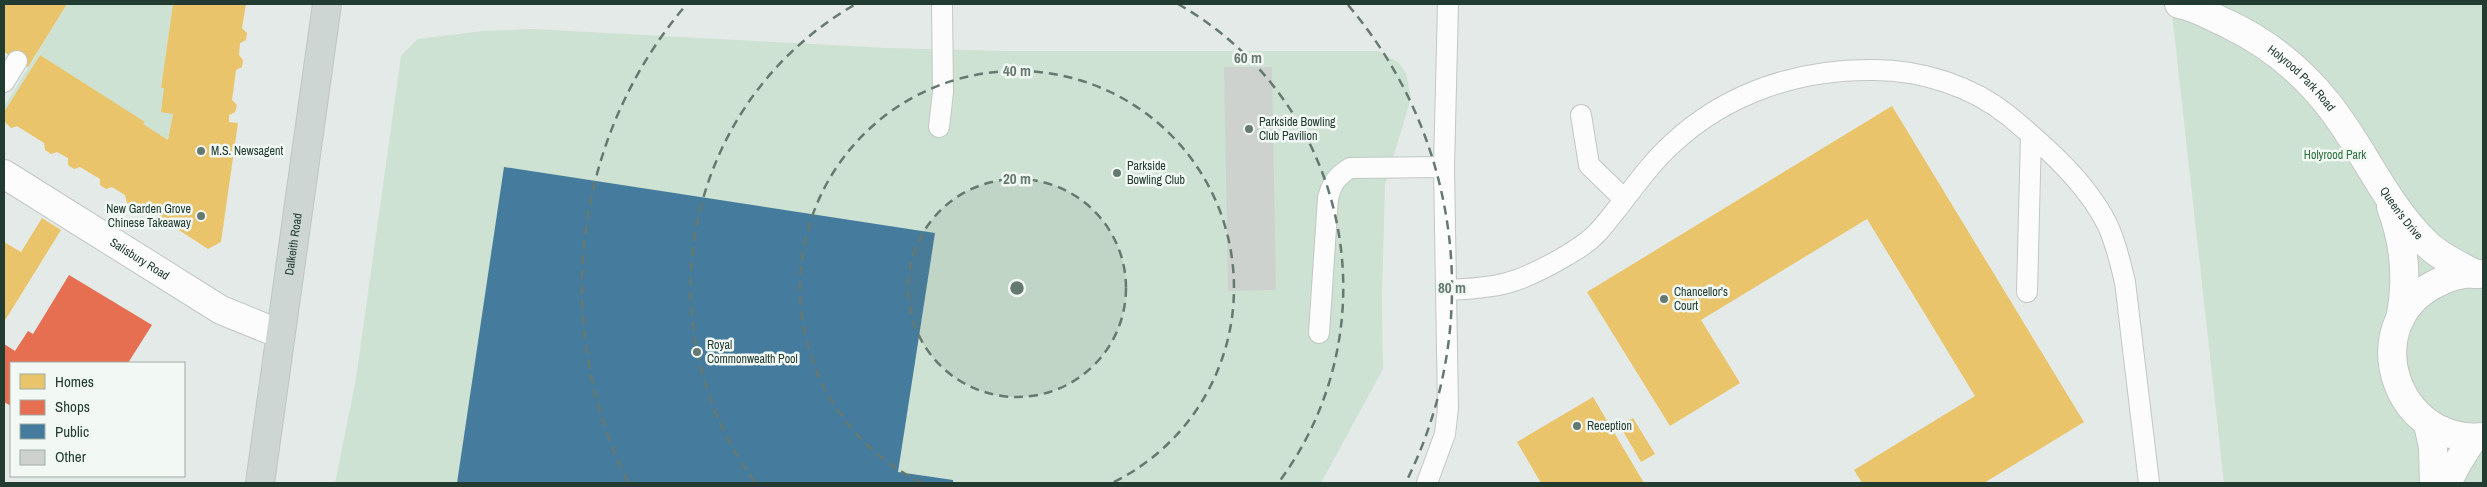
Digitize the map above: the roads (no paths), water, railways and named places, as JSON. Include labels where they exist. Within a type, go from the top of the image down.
[{"type":"main road","name":"Dalkeith Road","points":[[260,483],[327,4]]},
{"type":"street","name":"Holyrood Park Road","points":[[2179,4],[2244,32],[2279,55],[2298,71],[2328,104],[2386,194]]},
{"type":"street","name":"Salisbury Road","points":[[4,174],[222,310],[280,334]]},
{"type":"street","name":"Queen's Drive","points":[[2386,194],[2427,245],[2450,261],[2479,274]]},
{"type":"street","name":"Queen's Drive","points":[[2386,194],[2395,218],[2406,271],[2405,297],[2393,346],[2394,370],[2405,400],[2428,424],[2442,431],[2478,437],[2458,462],[2447,483]]},
{"type":"street","name":"Queen's Drive","points":[[2399,323],[2417,297],[2430,287],[2444,279],[2479,274]]},
{"type":"street","points":[[2428,424],[2433,448],[2434,483]]},
{"type":"lane","points":[[939,127],[943,92],[942,4]]},
{"type":"lane","points":[[1427,483],[1445,434],[1448,408],[1444,167],[1448,4]]},
{"type":"lane","points":[[4,82],[17,61]]},
{"type":"lane","points":[[1446,290],[1484,288],[1518,281],[1530,276],[1588,241],[1662,154],[1708,115],[1741,96],[1762,88],[1813,74],[1848,70],[1885,70],[1921,75],[1983,97],[2031,135],[2085,192],[2107,224],[2117,249],[2125,282],[2149,483]]},
{"type":"lane","points":[[1581,116],[1589,165],[1624,199]]},
{"type":"lane","points":[[2027,292],[2031,135]]},
{"type":"lane","points":[[1319,332],[1328,198],[1332,185],[1340,174],[1350,168],[1444,167]]},
{"type":"place","name":"Parkside Bowling Club Pavilion","points":[[1249,129]]},
{"type":"place","name":"M.S. Newsagent","points":[[201,151]]},
{"type":"place","name":"Parkside Bowling Club","points":[[1117,173]]},
{"type":"place","name":"New Garden Grove Chinese Takeaway","points":[[201,216]]},
{"type":"place","name":"Chancellor's Court","points":[[1664,299]]},
{"type":"place","name":"Royal Commonwealth Pool","points":[[697,352]]},
{"type":"place","name":"Reception","points":[[1577,426]]},
{"type":"park label","name":"Holyrood Park","points":[[2335,155]]}]
